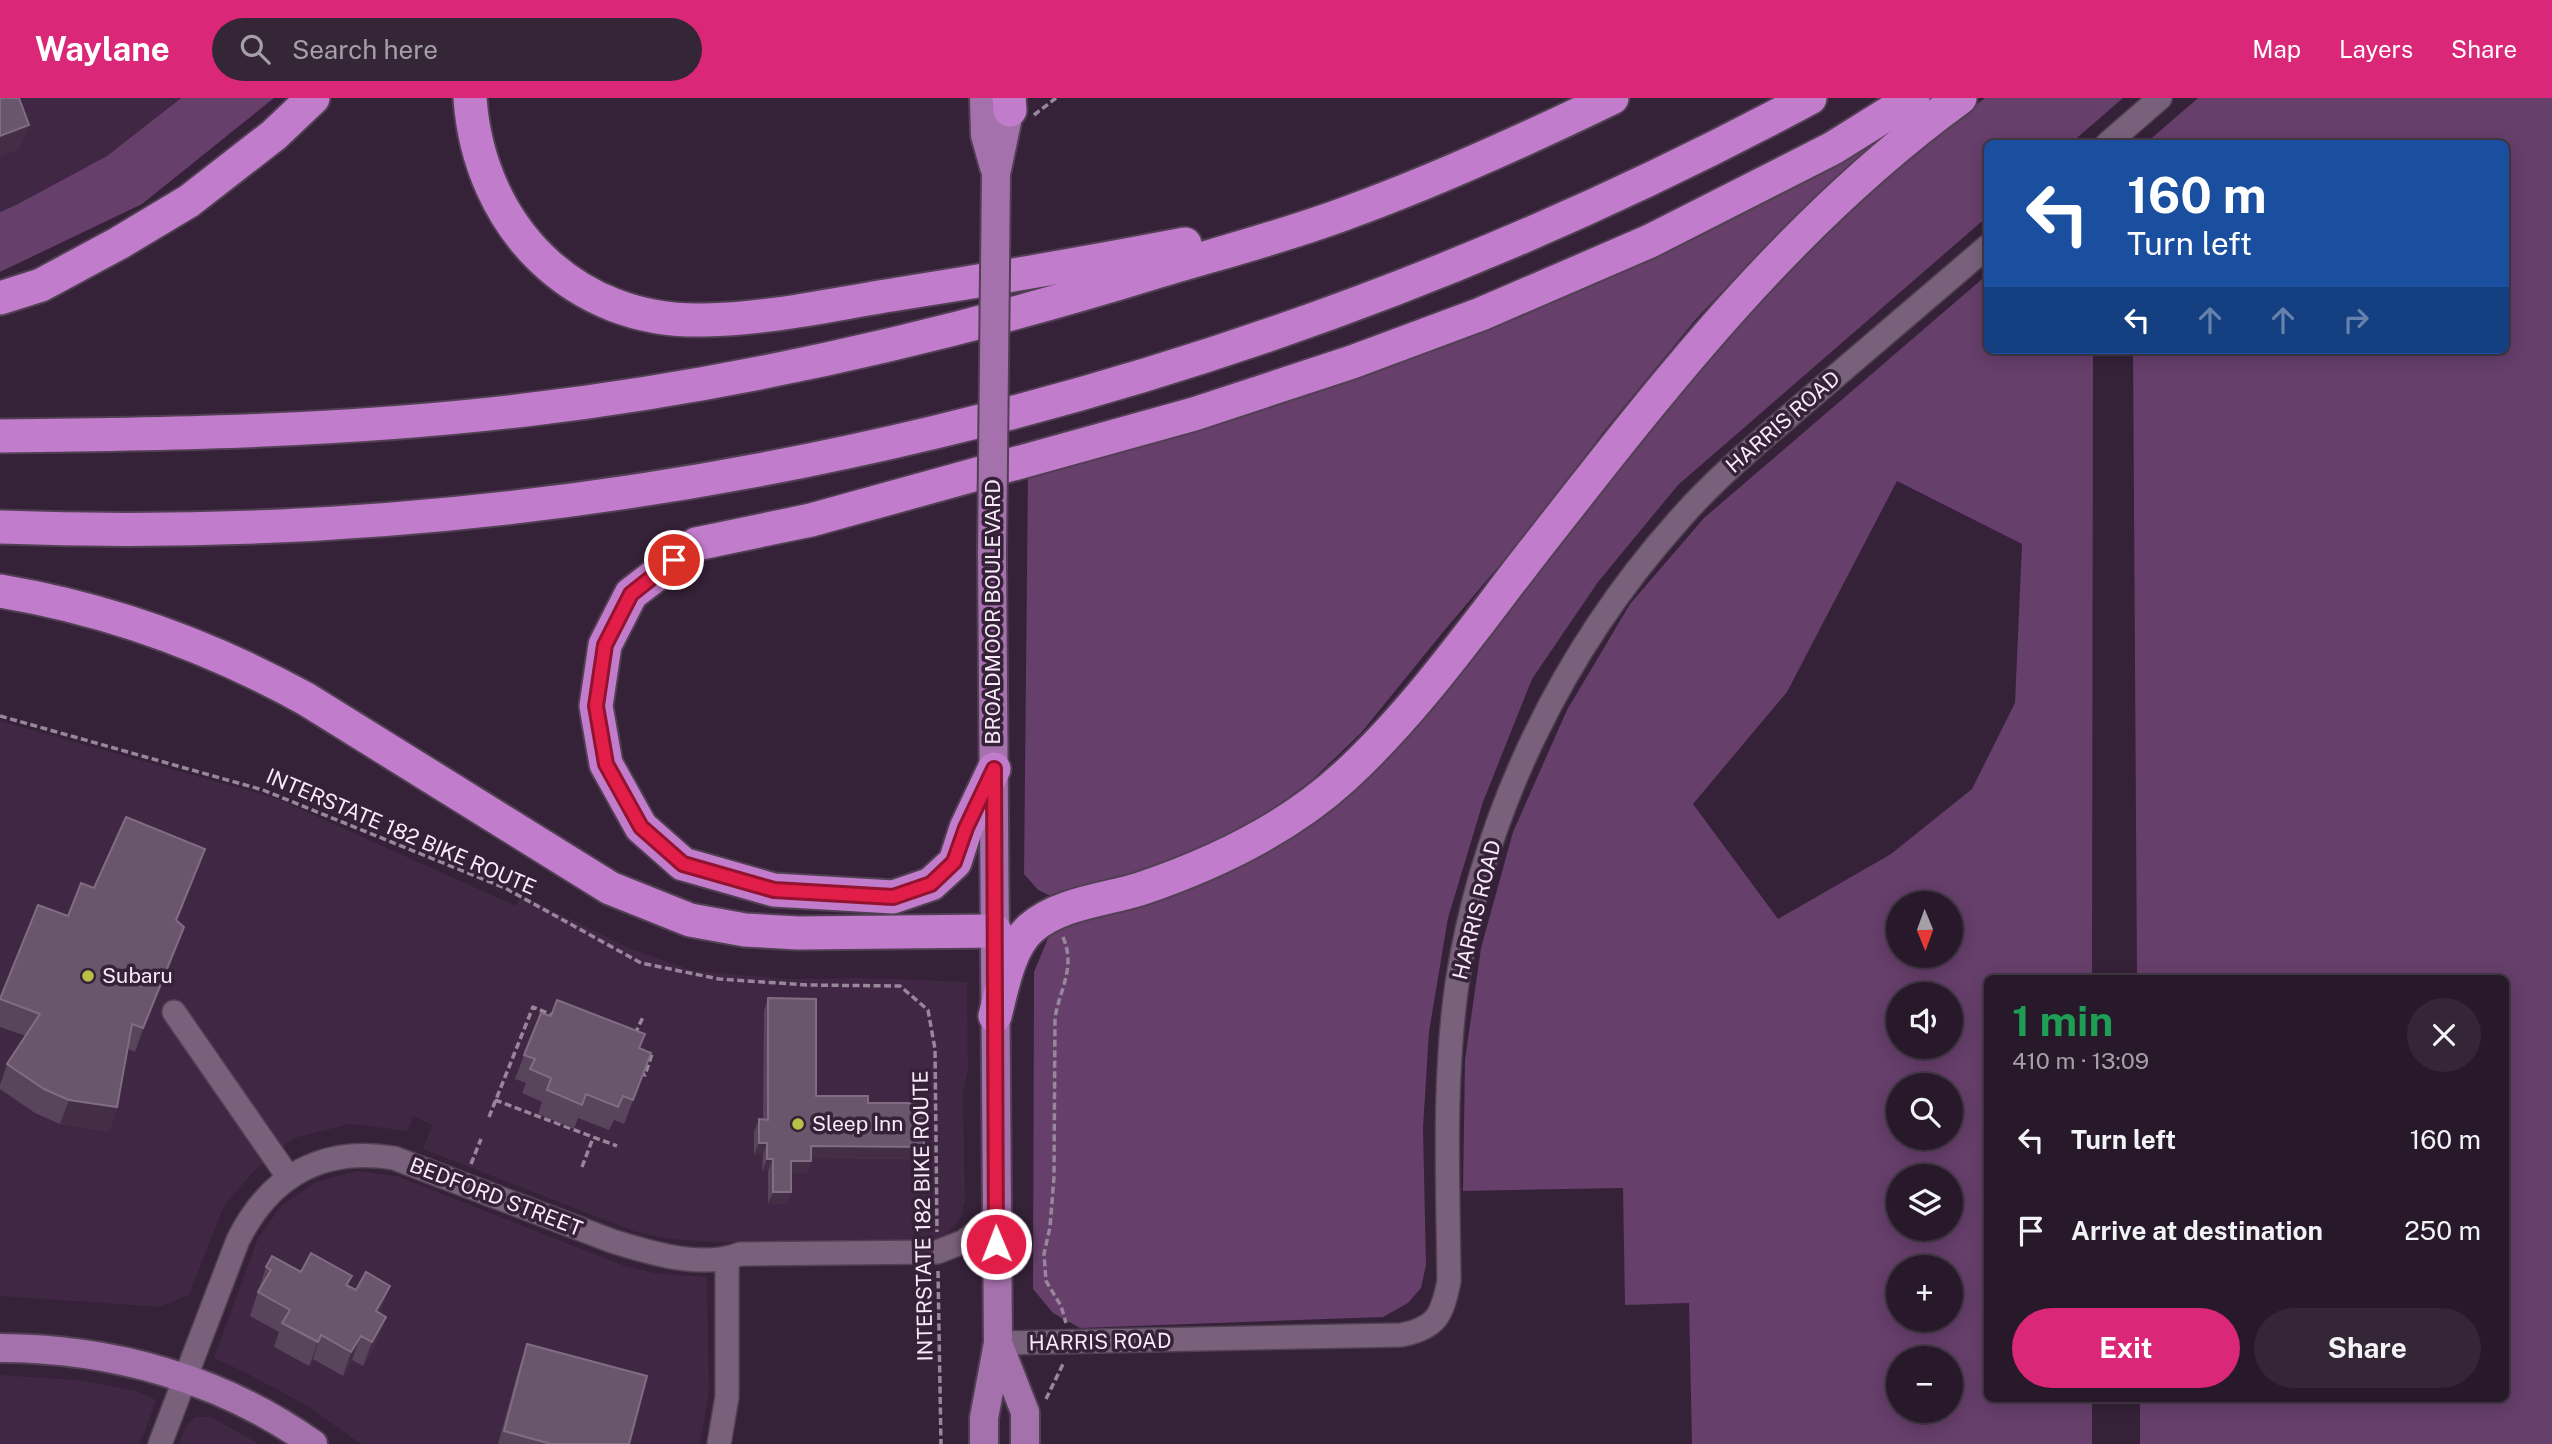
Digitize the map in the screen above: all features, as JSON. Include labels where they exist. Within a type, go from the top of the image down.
[{"type":"highway","points":[[0,298],[41,285],[189,201],[274,135],[313,98]]},
{"type":"highway","points":[[470,98],[478,153],[494,196],[508,220],[541,259],[588,293],[623,308],[657,317],[704,320],[823,306],[1084,263],[1342,215]]},
{"type":"highway","points":[[0,436],[302,430],[510,412],[641,395],[747,376],[908,341],[1078,296],[1342,215],[1447,173],[1612,98]]},
{"type":"highway","points":[[0,527],[143,529],[256,526],[482,509],[595,495],[782,464],[1045,405],[1238,346],[1451,267],[1648,181],[1810,98]]},
{"type":"highway","points":[[994,769],[966,828],[954,862],[931,884],[893,897],[774,890],[683,864],[641,827],[606,764],[596,706],[605,645],[631,594],[696,544],[811,520],[1194,414],[1352,362],[1480,314],[1650,241],[1833,148],[1913,98]]},
{"type":"highway","points":[[995,1016],[1010,959],[1030,929],[1061,911],[1189,872],[1241,848],[1294,816],[1342,779],[1417,700],[1657,394],[1724,314],[1782,253],[1854,184],[1960,98]]},
{"type":"highway","points":[[0,591],[86,609],[151,628],[260,673],[610,888],[690,920],[745,930],[798,933],[995,931]]},
{"type":"main road","name":"BROADMOOR BOULEVARD","points":[[984,1444],[984,1418],[998,1343],[992,553],[996,174],[985,135],[1003,101]]},
{"type":"main road","name":"BROADMOOR BOULEVARD","points":[[998,1343],[1025,1412],[1025,1444]]},
{"type":"main road","points":[[0,1348],[69,1351],[106,1357],[185,1378],[245,1403],[313,1444]]},
{"type":"street","points":[[2112,140],[2160,98]]},
{"type":"street","name":"HARRIS ROAD","points":[[998,1343],[1401,1335],[1425,1329],[1437,1320],[1444,1305],[1449,1281],[1447,1088],[1457,985],[1466,931],[1501,816],[1549,706],[1574,661],[1612,605],[1679,519],[1751,449],[1984,249]]},
{"type":"street","points":[[174,1012],[289,1178]]},
{"type":"street","name":"BEDFORD STREET","points":[[160,1444],[250,1217],[269,1194],[289,1178],[319,1162],[349,1155],[394,1157],[637,1249],[683,1258],[727,1259],[740,1254],[937,1252],[963,1242],[996,1219]]},
{"type":"street","points":[[719,1444],[727,1397],[727,1259]]},
{"type":"path","name":"INTERSTATE 182 BIKE ROUTE","points":[[0,716],[263,790],[505,888],[640,963],[719,979],[807,985],[900,986],[929,1010],[935,1049],[941,1444]]},
{"type":"path","points":[[1046,1410],[1046,1399],[1066,1359],[1066,1323],[1061,1306],[1046,1281],[1044,1254],[1050,1227],[1054,1177],[1055,1018],[1058,1001],[1067,981],[1069,960],[1059,929]]},
{"type":"path","points":[[489,1117],[533,1007],[557,1017]]},
{"type":"path","points":[[635,1036],[643,1017]]},
{"type":"path","points":[[635,1070],[645,1074],[652,1055],[641,1050]]},
{"type":"path","points":[[495,1100],[617,1146]]},
{"type":"path","points":[[582,1167],[593,1138]]},
{"type":"path","points":[[471,1164],[481,1139]]},
{"type":"shaded area","points":[[0,98],[180,98],[107,156],[0,212]]},
{"type":"shaded area","points":[[181,98],[274,98],[142,204],[0,272],[0,212],[107,156]]},
{"type":"shaded area","points":[[1985,98],[2123,98],[2074,140],[1984,140],[1984,219],[1678,485],[1598,582],[1532,679],[1483,802],[1448,918],[1429,1032],[1423,1128],[1426,1265],[1421,1288],[1408,1303],[1383,1317],[1080,1328],[1053,1313],[1033,1289],[1034,972],[1051,931],[1173,896],[1259,856],[1329,808],[1397,748],[1753,300],[1878,181]]},
{"type":"shaded area","points":[[2198,98],[2552,98],[2552,1444],[2140,1444],[2140,1402],[2509,1402],[2509,975],[2137,975],[2133,354],[2509,354],[2509,140],[2149,140]]},
{"type":"shaded area","points":[[1903,117],[1871,150],[1785,226],[1696,319],[1604,431],[1532,527],[1361,733],[1312,780],[1256,822],[1199,855],[1055,898],[1038,890],[1024,874],[1028,471],[1230,414]]},
{"type":"shaded area","points":[[1984,277],[1984,354],[2093,354],[2092,975],[1984,975],[1984,1402],[2092,1402],[2092,1444],[1692,1444],[1689,1303],[1625,1305],[1623,1188],[1463,1191],[1465,1060],[1481,948],[1513,832],[1567,710],[1630,604],[1704,518]],"holes":[[[1897,481],[2022,544],[2015,703],[1972,789],[1891,854],[1778,919],[1693,804],[1787,692]]]},
{"type":"shaded area","points":[[0,721],[278,799],[516,906],[521,895],[629,948],[691,970],[784,979],[871,978],[967,982],[968,1070],[963,1093],[965,1202],[960,1219],[946,1235],[926,1242],[714,1242],[668,1239],[633,1231],[423,1149],[432,1125],[413,1116],[408,1131],[350,1124],[294,1138],[255,1170],[224,1206],[189,1295],[160,1307],[0,1296]]},
{"type":"shaded area","points":[[357,1171],[397,1176],[622,1265],[654,1273],[707,1277],[709,1393],[700,1444],[361,1444],[304,1404],[214,1358],[258,1238],[281,1206],[316,1182]]},
{"type":"shaded area","points":[[0,1375],[78,1380],[136,1391],[156,1400],[140,1444],[0,1444]]},
{"type":"shaded area","points":[[195,1417],[211,1417],[259,1444],[179,1444],[186,1426]]},
{"type":"building","points":[[0,98],[19,98],[29,125],[0,136]]},
{"type":"building","name":"Subaru","points":[[126,817],[205,849],[176,920],[184,927],[143,1028],[132,1024],[117,1107],[69,1100],[44,1089],[7,1064],[40,1014],[0,999],[38,905],[68,916],[81,883],[94,888]]},
{"type":"building","points":[[768,998],[816,999],[816,1096],[868,1096],[868,1103],[924,1103],[924,1147],[811,1146],[811,1161],[791,1161],[791,1192],[773,1192],[773,1159],[767,1159],[767,1143],[759,1143],[759,1119],[768,1120]]},
{"type":"building","points":[[557,1000],[645,1034],[639,1048],[651,1053],[633,1100],[623,1096],[618,1107],[586,1094],[582,1105],[547,1090],[551,1078],[530,1069],[535,1059],[524,1055],[541,1013],[551,1016]]},
{"type":"building","points":[[311,1253],[352,1276],[346,1285],[356,1290],[366,1272],[390,1286],[376,1311],[386,1317],[372,1342],[361,1336],[351,1352],[321,1335],[318,1342],[282,1323],[290,1310],[258,1292],[271,1270],[266,1267],[272,1256],[301,1272]]},
{"type":"building","points":[[527,1344],[647,1376],[629,1444],[551,1444],[504,1431]]},
{"type":"place","name":"Subaru","points":[[88,976]]},
{"type":"place","name":"Sleep Inn","points":[[798,1124]]},
{"type":"route","points":[[674,560],[631,594],[605,645],[596,706],[606,764],[641,827],[683,864],[774,890],[893,897],[931,884],[954,862],[966,828],[994,769],[996,1244]]}]
